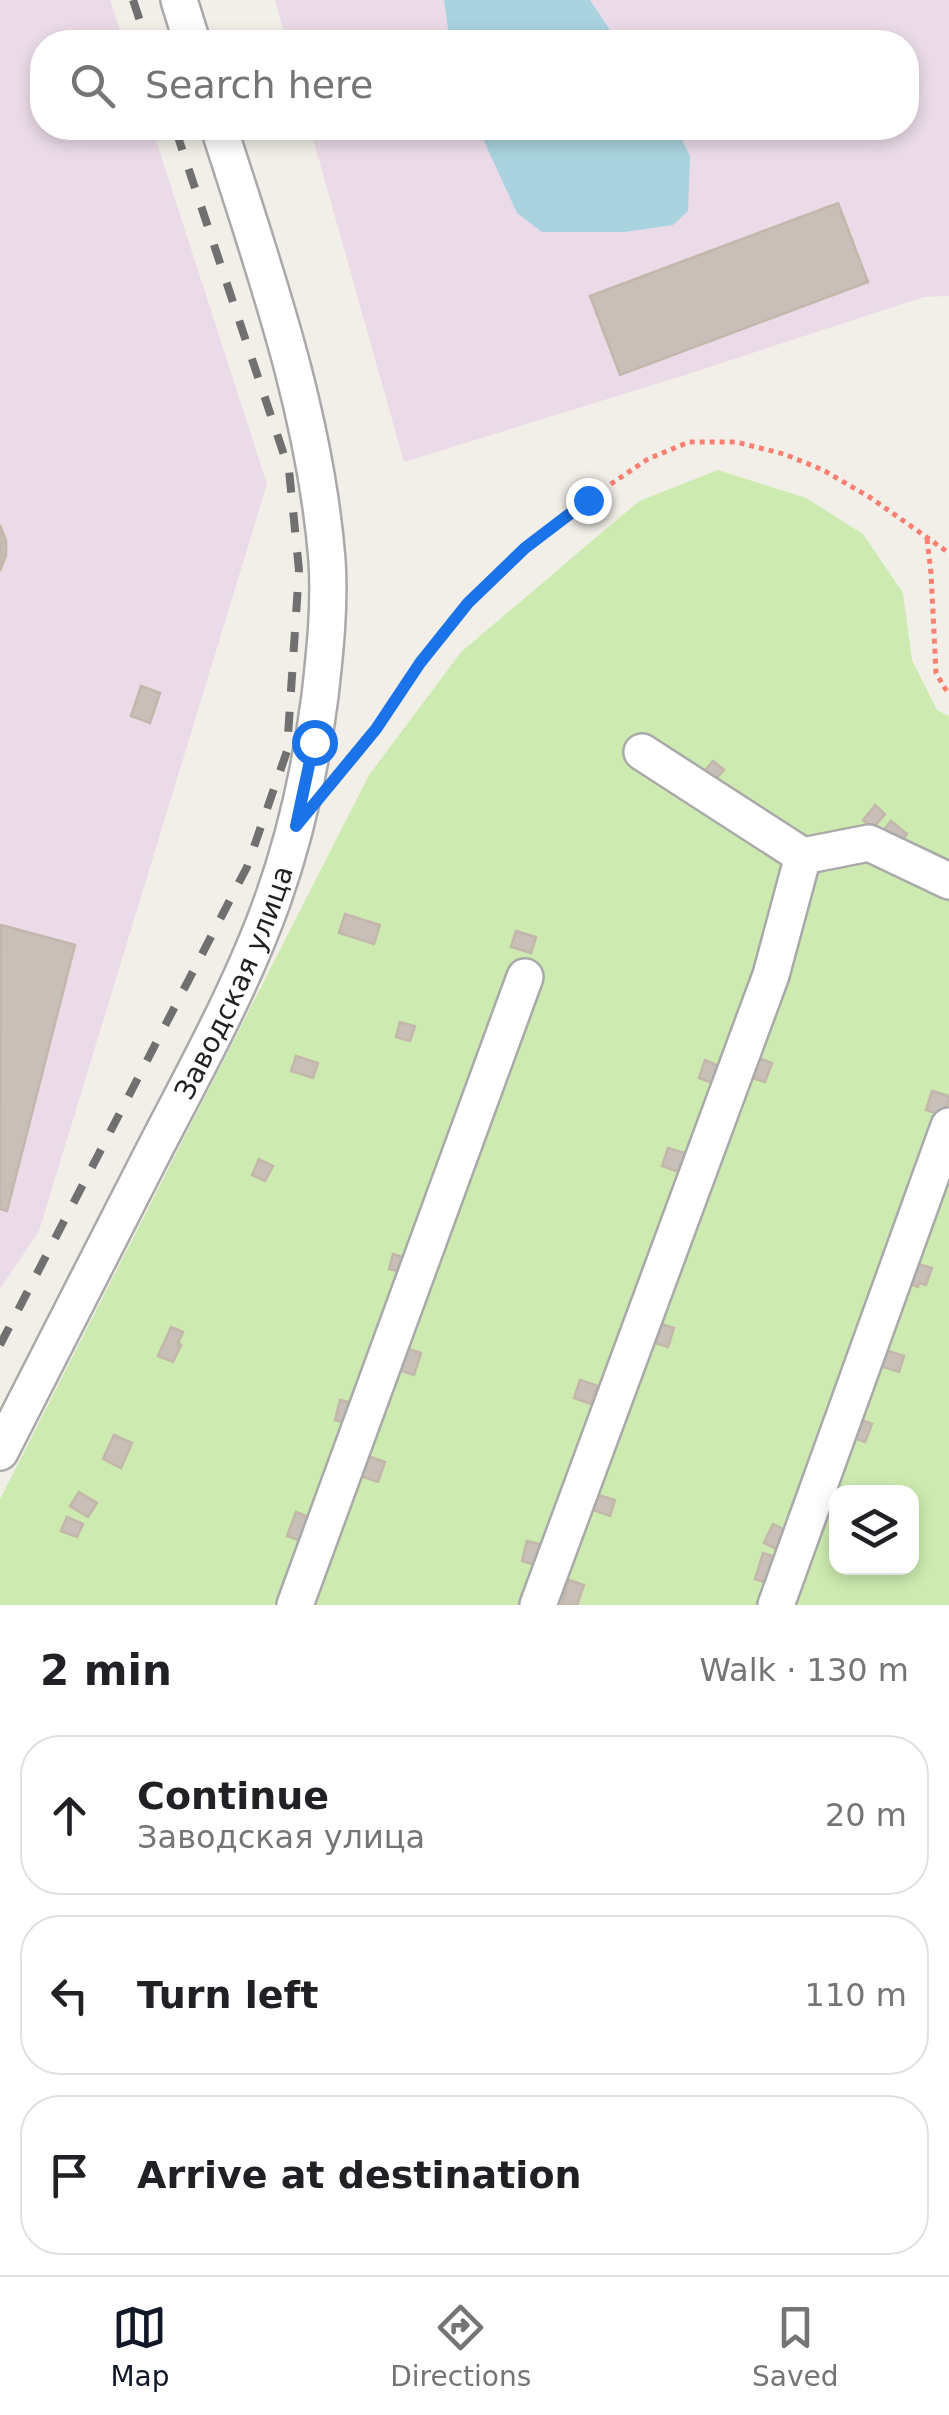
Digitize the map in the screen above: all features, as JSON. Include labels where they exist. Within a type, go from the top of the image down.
[{"type":"street","points":[[179,0],[188,30]]},
{"type":"street","name":"Заводская улица","points":[[0,1452],[220,1023],[271,904],[296,826],[314,742],[326,632],[327,565],[320,497],[282,325],[223,140]]},
{"type":"street","points":[[642,752],[804,856],[869,843],[949,882]]},
{"type":"street","points":[[538,1605],[771,976],[804,856]]},
{"type":"street","points":[[295,1605],[525,977]]},
{"type":"street","points":[[776,1605],[949,1126]]},
{"type":"path","points":[[339,775],[376,729],[420,663],[482,589],[525,548],[588,500],[648,459],[688,442],[736,442],[784,454],[823,470],[871,498],[949,553]]},
{"type":"path","points":[[927,539],[936,673],[949,695]]},
{"type":"shaded area","points":[[0,0],[110,0],[120,30],[30,30],[30,140],[156,140],[267,484],[39,1231],[0,1289]]},
{"type":"shaded area","points":[[275,0],[949,0],[949,296],[924,297],[404,462],[313,140],[919,140],[919,30],[284,30]]},
{"type":"green space","points":[[718,470],[806,498],[863,534],[903,593],[912,660],[937,710],[949,716],[949,1605],[0,1605],[0,1499],[369,775],[461,652],[639,501]]},
{"type":"water","points":[[444,0],[590,0],[610,30],[448,30]]},
{"type":"water","points":[[484,140],[682,140],[690,156],[688,211],[673,225],[624,232],[542,232],[517,213]]},
{"type":"building","points":[[838,203],[868,282],[620,375],[590,296]]},
{"type":"building","points":[[0,525],[6,555],[0,571]]},
{"type":"building","points":[[141,686],[160,693],[150,723],[131,716]]},
{"type":"building","points":[[713,761],[724,770],[713,782],[702,774]]},
{"type":"building","points":[[875,805],[885,814],[873,828],[863,820]]},
{"type":"building","points":[[891,821],[907,834],[898,845],[882,832]]},
{"type":"building","points":[[345,914],[380,925],[374,944],[339,933]]},
{"type":"building","points":[[1,925],[75,945],[7,1211],[0,1209]]},
{"type":"building","points":[[516,931],[536,937],[531,953],[511,947]]},
{"type":"building","points":[[400,1022],[415,1026],[410,1041],[396,1037]]},
{"type":"building","points":[[296,1056],[318,1063],[313,1078],[291,1071]]},
{"type":"building","points":[[753,1056],[772,1063],[765,1082],[746,1076]]},
{"type":"building","points":[[705,1060],[721,1067],[715,1084],[699,1078]]},
{"type":"building","points":[[932,1091],[949,1096],[945,1116],[926,1110]]},
{"type":"building","points":[[668,1148],[685,1153],[679,1172],[662,1166]]},
{"type":"building","points":[[259,1159],[273,1166],[265,1181],[252,1175]]},
{"type":"building","points":[[393,1254],[409,1259],[405,1273],[389,1269]]},
{"type":"building","points":[[911,1262],[932,1268],[926,1285],[905,1283]]},
{"type":"building","points":[[658,1323],[674,1328],[668,1347],[652,1342]]},
{"type":"building","points":[[171,1327],[183,1332],[173,1362],[158,1356]]},
{"type":"building","points":[[406,1348],[421,1353],[414,1375],[399,1370]]},
{"type":"building","points":[[885,1350],[904,1356],[899,1372],[880,1366]]},
{"type":"building","points":[[580,1380],[598,1386],[591,1404],[574,1398]]},
{"type":"building","points":[[340,1400],[355,1404],[350,1424],[335,1420]]},
{"type":"building","points":[[857,1418],[872,1424],[865,1442],[850,1436]]},
{"type":"building","points":[[114,1435],[132,1443],[121,1468],[103,1459]]},
{"type":"building","points":[[362,1454],[385,1462],[378,1482],[354,1474]]},
{"type":"building","points":[[79,1492],[97,1503],[88,1517],[70,1506]]},
{"type":"building","points":[[592,1493],[615,1500],[610,1516],[587,1508]]},
{"type":"building","points":[[296,1512],[315,1520],[306,1543],[287,1536]]},
{"type":"building","points":[[67,1517],[83,1524],[77,1537],[61,1531]]},
{"type":"building","points":[[773,1524],[791,1533],[782,1552],[764,1543]]},
{"type":"building","points":[[527,1541],[547,1546],[541,1567],[522,1561]]},
{"type":"building","points":[[763,1553],[782,1559],[773,1585],[755,1579]]},
{"type":"building","points":[[569,1580],[584,1585],[577,1605],[561,1605]]},
{"type":"railway","points":[[133,0],[143,30]]},
{"type":"railway","points":[[0,1345],[247,867],[287,751],[299,570],[289,470],[179,140]]},
{"type":"route","points":[[314,742],[296,826],[376,729],[420,663],[468,603],[525,548],[588,500]]}]
